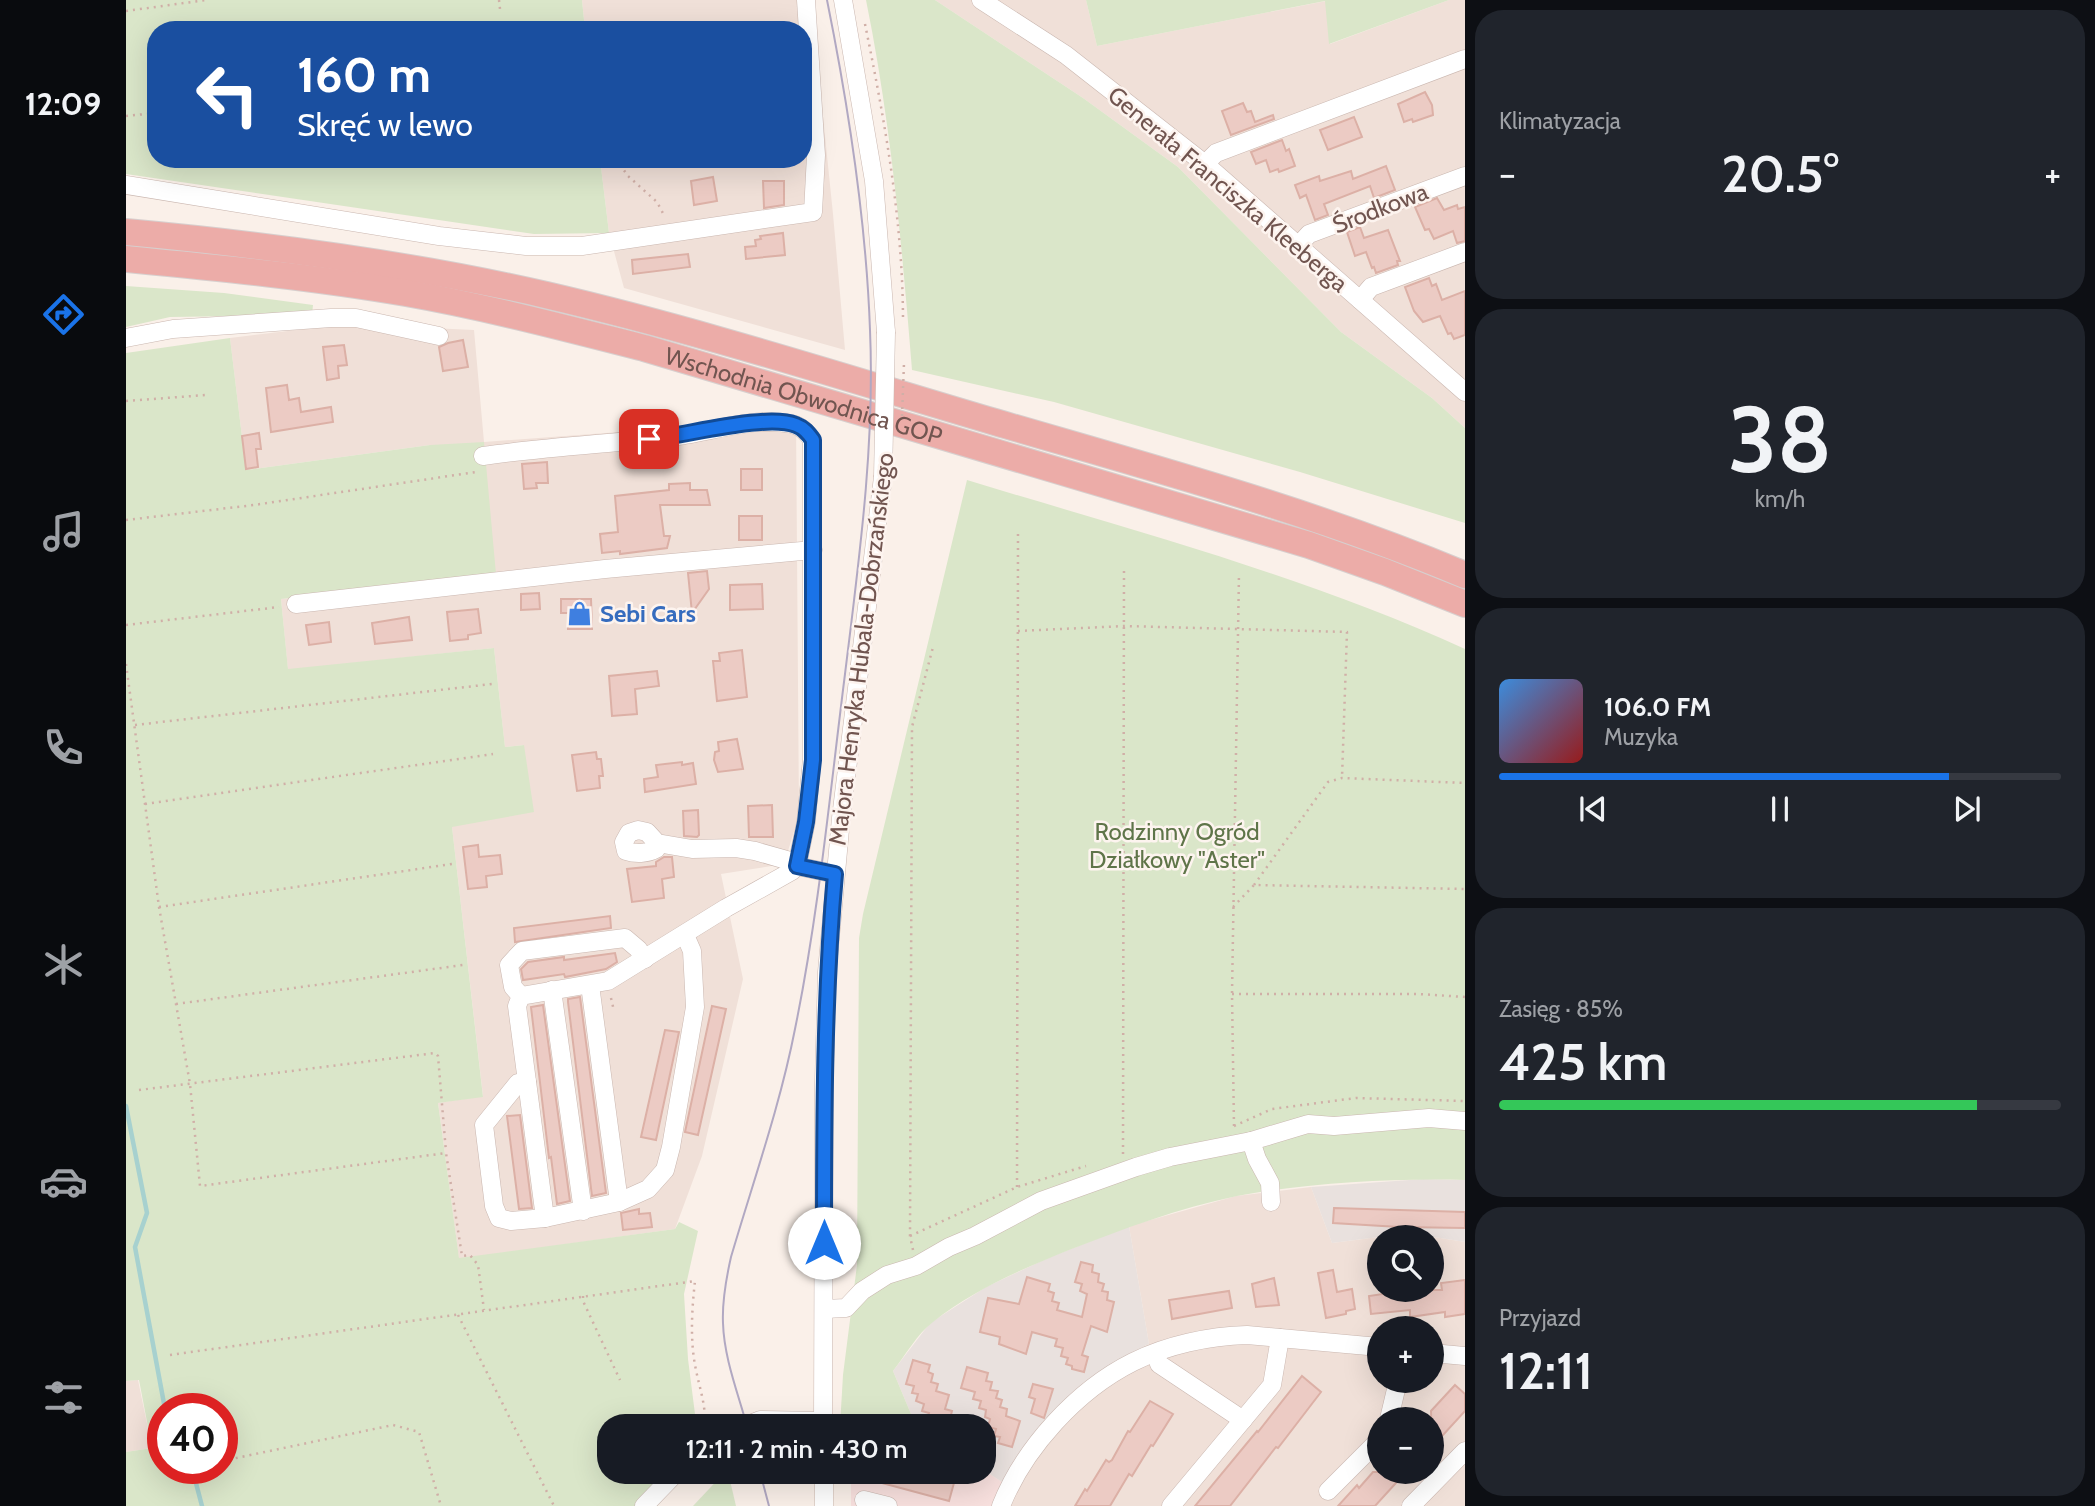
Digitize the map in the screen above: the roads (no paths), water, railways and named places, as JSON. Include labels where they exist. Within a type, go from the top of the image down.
[{"type":"highway","name":"Wschodnia Obwodnica GOP","points":[[126,232],[353,258],[547,295],[685,331],[1171,474],[1319,521],[1465,575]]},
{"type":"highway","name":"Wschodnia Obwodnica GOP","points":[[126,259],[266,273],[407,293],[543,322],[644,348],[1309,545],[1465,604]]},
{"type":"street","points":[[806,0],[807,21]]},
{"type":"street","name":"Majora Henryka Hubala-Dobrzańskiego","points":[[823,1414],[824,1069],[827,972],[835,874],[883,477],[886,332],[874,181],[843,0]]},
{"type":"street","name":"Generała Franciszka Kleeberga","points":[[981,0],[1066,55],[1205,164],[1465,392]]},
{"type":"street","points":[[1205,164],[1216,153],[1465,59]]},
{"type":"street","points":[[126,185],[484,242],[526,246],[582,246],[813,212],[816,155],[812,93]]},
{"type":"street","name":"Środkowa","points":[[1298,246],[1309,234],[1465,176]]},
{"type":"street","points":[[1360,300],[1371,287],[1465,252]]},
{"type":"street","points":[[126,338],[173,329],[331,318],[356,318],[439,336]]},
{"type":"street","points":[[479,464],[554,447],[673,437],[737,425],[794,424],[805,429],[813,440],[813,760],[806,822],[797,866],[608,981],[521,996]]},
{"type":"street","points":[[296,604],[618,568],[813,550]]},
{"type":"street","points":[[657,843],[692,849],[736,848],[755,851],[790,861],[797,866],[835,874]]},
{"type":"street","points":[[527,1082],[518,1083],[484,1125],[494,1206],[499,1218],[511,1221],[583,1211],[619,1202],[648,1189],[665,1170],[671,1147],[695,1007],[692,951],[685,935]]},
{"type":"street","points":[[521,996],[513,987],[509,965],[522,951],[625,938],[638,948],[645,959]]},
{"type":"street","points":[[590,985],[619,1202]]},
{"type":"street","points":[[552,990],[583,1211]]},
{"type":"street","points":[[521,996],[516,1006],[545,1218]]},
{"type":"street","points":[[824,1309],[846,1308],[862,1291],[887,1275],[916,1266],[1041,1201],[1136,1167],[1308,1124],[1334,1126],[1429,1118],[1465,1121]]},
{"type":"street","points":[[1244,1142],[1257,1159],[1270,1184],[1271,1202]]},
{"type":"street","points":[[1001,1506],[1043,1436],[1077,1399],[1129,1364],[1156,1353],[1226,1336],[1280,1338],[1367,1347]]},
{"type":"street","points":[[1171,1506],[1272,1385],[1280,1338]]},
{"type":"street","points":[[1156,1353],[1159,1364],[1243,1420]]},
{"type":"street","points":[[1444,1354],[1465,1356]]},
{"type":"street","points":[[1411,1506],[1465,1451]]},
{"type":"street","points":[[1328,1491],[1367,1452]]},
{"type":"street","points":[[643,1506],[665,1484]]},
{"type":"street","points":[[824,1484],[824,1506]]},
{"type":"street","points":[[864,1500],[888,1506]]},
{"type":"waterway","points":[[126,1106],[147,1213],[135,1247],[162,1393]]},
{"type":"waterway","points":[[196,1484],[202,1506]]},
{"type":"tram line","points":[[743,1414],[726,1349],[723,1323],[725,1290],[731,1257],[782,1087],[803,985],[829,807],[868,459],[871,373],[865,247],[849,123],[827,0]]},
{"type":"tram line","points":[[763,1484],[769,1506]]},
{"type":"place","name":"Sebi Cars","points":[[580,613]]},
{"type":"park label","name":"Rodzinny Ogród Działkowy \"Aster\"","points":[[1177,845]]}]
